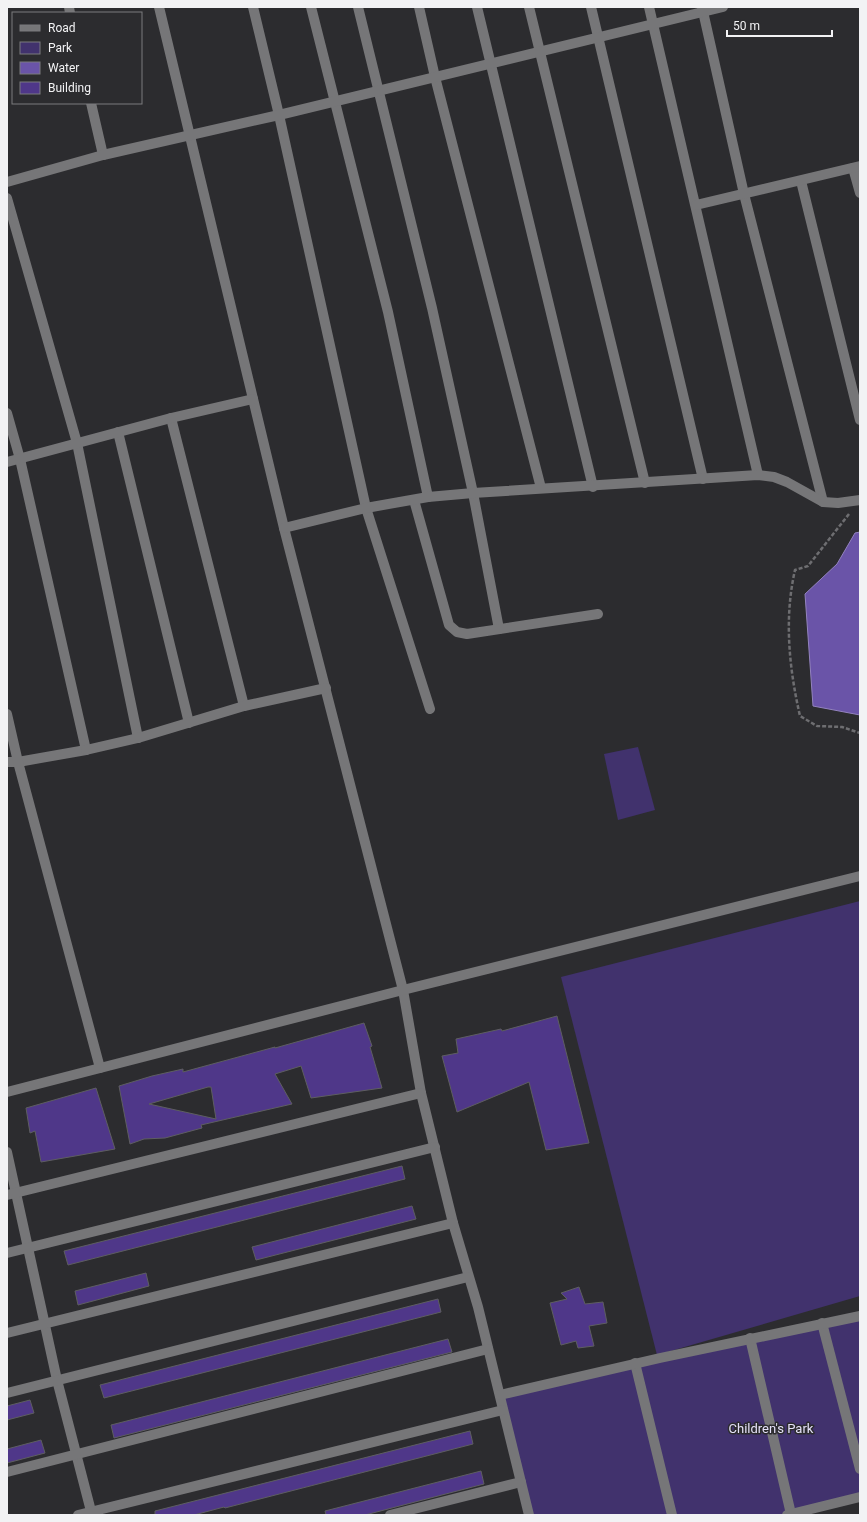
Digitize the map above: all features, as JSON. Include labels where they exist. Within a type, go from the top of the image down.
[{"type":"street","points":[[159,7],[284,528],[403,990],[421,1093],[453,1223],[500,1395],[529,1515]]},
{"type":"street","points":[[253,7],[279,116],[366,508],[430,709]]},
{"type":"street","points":[[311,7],[388,312],[428,498]]},
{"type":"street","points":[[358,7],[432,308],[473,493],[499,629]]},
{"type":"street","points":[[419,7],[435,78],[541,488]]},
{"type":"street","points":[[477,7],[593,487]]},
{"type":"street","points":[[529,7],[645,483]]},
{"type":"street","points":[[591,7],[703,479]]},
{"type":"street","points":[[650,7],[758,476]]},
{"type":"street","points":[[7,182],[103,155],[279,116],[599,38],[654,24],[703,9],[723,7]]},
{"type":"street","points":[[703,9],[744,194],[824,502]]},
{"type":"street","points":[[91,104],[103,155]]},
{"type":"street","points":[[696,205],[857,167],[860,193]]},
{"type":"street","points":[[801,181],[860,420]]},
{"type":"street","points":[[7,198],[77,444],[138,738]]},
{"type":"street","points":[[7,462],[170,418],[253,399]]},
{"type":"street","points":[[7,413],[20,459],[86,750]]},
{"type":"street","points":[[170,418],[244,706]]},
{"type":"street","points":[[118,432],[189,723]]},
{"type":"street","points":[[284,528],[366,508],[428,498],[473,493],[758,476],[774,477],[787,482],[824,502],[838,504],[860,500]]},
{"type":"street","points":[[414,500],[449,625],[457,632],[467,634],[598,614]]},
{"type":"street","points":[[7,762],[18,762],[86,750],[138,738],[244,706],[326,688]]},
{"type":"street","points":[[7,714],[18,762],[100,1068]]},
{"type":"street","points":[[7,1092],[403,990],[860,876]]},
{"type":"street","points":[[11,1194],[421,1093]]},
{"type":"street","points":[[7,1253],[435,1147]]},
{"type":"street","points":[[7,1152],[11,1194],[27,1248],[57,1380],[92,1513]]},
{"type":"street","points":[[7,1333],[453,1223]]},
{"type":"street","points":[[7,1393],[468,1277]]},
{"type":"street","points":[[500,1395],[635,1363],[860,1316]]},
{"type":"street","points":[[822,1323],[860,1469]]},
{"type":"street","points":[[750,1338],[789,1514],[860,1497]]},
{"type":"street","points":[[7,1472],[488,1349]]},
{"type":"street","points":[[635,1363],[672,1515]]},
{"type":"street","points":[[78,1515],[92,1513],[503,1410]]},
{"type":"street","points":[[390,1515],[521,1482]]},
{"type":"path","points":[[854,513],[848,514],[808,566],[795,570],[791,588],[788,631],[795,693],[800,716],[817,726],[842,727],[860,733]]},
{"type":"green space","points":[[638,747],[655,810],[618,820],[604,754]]},
{"type":"green space","points":[[860,901],[860,1296],[657,1355],[561,977]]},
{"type":"green space","name":"Children's Park","points":[[860,1319],[860,1497],[786,1515],[529,1515],[500,1395]]},
{"type":"water","points":[[860,532],[860,715],[813,706],[805,594],[837,564],[855,533]]},
{"type":"building","points":[[557,1016],[589,1143],[546,1150],[529,1082],[457,1112],[442,1056],[458,1053],[456,1039],[501,1029],[502,1031]]},
{"type":"building","points":[[364,1023],[372,1046],[370,1047],[382,1088],[311,1098],[301,1066],[275,1074],[292,1104],[201,1125],[202,1128],[165,1138],[144,1139],[130,1144],[119,1086],[152,1076],[183,1069],[183,1072]],"holes":[[[208,1087],[211,1087],[216,1119],[149,1104]]]},
{"type":"building","points":[[96,1088],[115,1149],[41,1162],[35,1131],[30,1133],[26,1108]]},
{"type":"building","points":[[402,1166],[405,1179],[68,1265],[64,1251]]},
{"type":"building","points":[[412,1206],[416,1219],[256,1260],[252,1247]]},
{"type":"building","points":[[146,1273],[149,1286],[78,1305],[75,1291]]},
{"type":"building","points":[[579,1287],[585,1304],[603,1302],[607,1323],[589,1326],[594,1346],[578,1348],[576,1341],[561,1345],[550,1303],[567,1299],[561,1293]]},
{"type":"building","points":[[438,1299],[441,1312],[104,1398],[100,1385]]},
{"type":"building","points":[[448,1339],[452,1352],[114,1438],[111,1425]]},
{"type":"building","points":[[30,1400],[34,1413],[7,1420],[7,1406]]},
{"type":"building","points":[[470,1431],[473,1444],[194,1515],[155,1515],[155,1511]]},
{"type":"building","points":[[41,1440],[45,1453],[7,1463],[7,1449]]},
{"type":"building","points":[[481,1471],[484,1484],[365,1515],[326,1515],[325,1511]]}]
